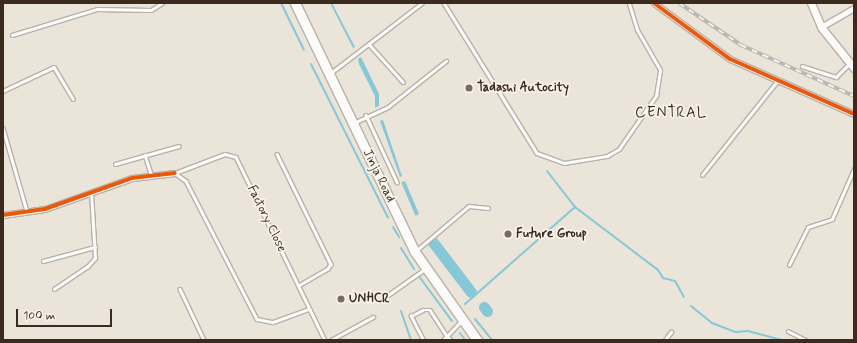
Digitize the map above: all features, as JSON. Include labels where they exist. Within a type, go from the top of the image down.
[{"type":"highway","name":"Jinja Road","points":[[295,3],[415,252],[476,340]]},
{"type":"street","points":[[654,3],[730,59],[854,114]]},
{"type":"street","points":[[811,3],[821,27],[851,66]]},
{"type":"street","points":[[821,27],[854,8]]},
{"type":"street","points":[[3,215],[28,211],[151,173],[175,173]]},
{"type":"lane","points":[[12,35],[97,9],[150,10],[162,3]]},
{"type":"lane","points":[[330,74],[422,3]]},
{"type":"lane","points":[[444,3],[537,154],[564,163],[607,156],[619,150],[656,96],[660,70],[637,30],[629,3]]},
{"type":"lane","points":[[369,44],[403,82]]},
{"type":"lane","points":[[352,124],[366,115],[388,107],[446,61]]},
{"type":"lane","points":[[802,66],[836,77],[851,66]]},
{"type":"lane","points":[[3,91],[54,67],[73,99]]},
{"type":"lane","points":[[702,175],[778,80]]},
{"type":"lane","points":[[366,115],[397,182]]},
{"type":"lane","points":[[3,128],[28,211]]},
{"type":"lane","points":[[115,164],[179,146]]},
{"type":"lane","name":"Factory Close","points":[[175,173],[225,154],[236,157],[308,308],[325,340]]},
{"type":"lane","points":[[277,154],[331,264],[328,269],[298,286]]},
{"type":"lane","points":[[145,155],[151,173]]},
{"type":"lane","points":[[789,265],[808,227],[832,219],[854,169]]},
{"type":"lane","points":[[175,173],[186,181],[257,319],[273,322],[308,308]]},
{"type":"lane","points":[[54,289],[88,267],[95,258],[91,192]]},
{"type":"lane","points":[[415,252],[469,206],[488,208]]},
{"type":"lane","points":[[43,261],[95,247]]},
{"type":"lane","points":[[388,295],[426,269]]},
{"type":"lane","points":[[180,289],[204,340]]},
{"type":"lane","points":[[423,340],[411,316],[423,310],[430,310],[451,340]]},
{"type":"lane","points":[[331,340],[373,317]]},
{"type":"lane","points":[[443,340],[462,321]]},
{"type":"lane","points":[[788,331],[806,340]]},
{"type":"lane","points":[[665,340],[671,332]]},
{"type":"water","points":[[330,3],[332,3],[355,47],[353,48]]},
{"type":"water","points":[[361,57],[379,94],[379,106],[375,108],[375,96],[359,64],[358,59]]},
{"type":"water","points":[[383,120],[402,176],[400,177],[380,121]]},
{"type":"water","points":[[405,181],[419,214],[415,216],[401,183]]},
{"type":"water","points":[[434,240],[453,265],[449,268],[430,242]]},
{"type":"water","points":[[455,271],[472,292],[470,294],[453,273]]},
{"type":"waterway","points":[[281,3],[304,50]]},
{"type":"waterway","points":[[311,64],[388,218]]},
{"type":"waterway","points":[[547,171],[575,207],[658,270],[663,278],[675,281],[684,297]]},
{"type":"waterway","points":[[465,304],[575,207]]},
{"type":"waterway","points":[[393,227],[399,237]]},
{"type":"waterway","points":[[432,241],[471,292]]},
{"type":"waterway","points":[[401,248],[414,269]]},
{"type":"waterway","points":[[418,275],[452,321]]},
{"type":"waterway","points":[[691,306],[712,323],[736,332],[748,331],[782,340]]},
{"type":"waterway","points":[[484,307],[487,311]]},
{"type":"waterway","points":[[401,311],[411,340]]},
{"type":"waterway","points":[[475,319],[492,340]]},
{"type":"waterway","points":[[460,333],[465,340]]},
{"type":"railway","points":[[679,3],[741,45],[854,96]]},
{"type":"cycle path","points":[[654,3],[730,59],[854,114]]},
{"type":"cycle path","points":[[3,215],[45,209],[132,178],[175,173]]},
{"type":"place","name":"Tadashi Autocity","points":[[469,88]]},
{"type":"place","name":"Future Group","points":[[508,234]]},
{"type":"place","name":"UNHCR","points":[[341,299]]},
{"type":"district","name":"CENTRAL","points":[[671,114]]}]
